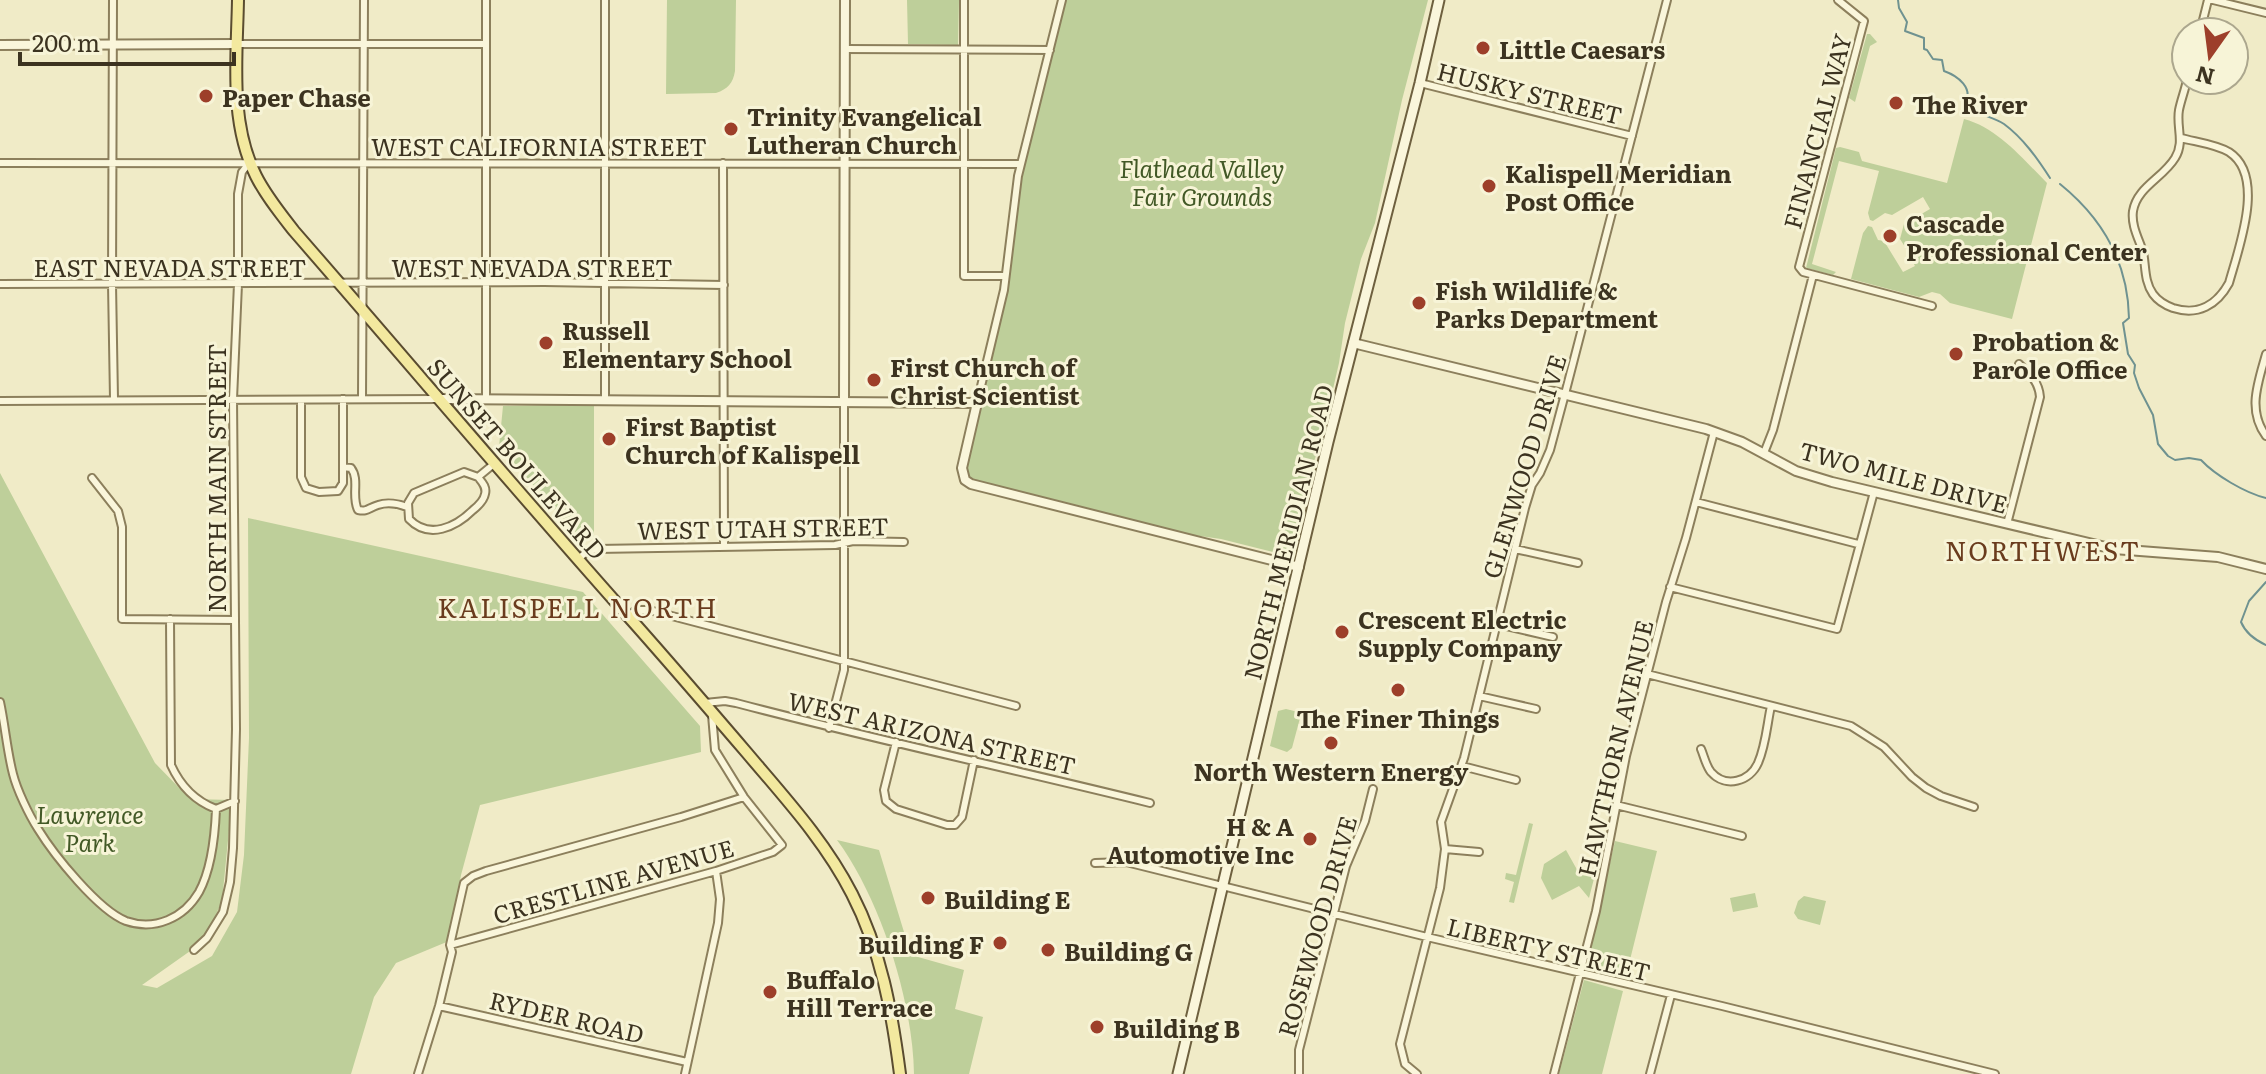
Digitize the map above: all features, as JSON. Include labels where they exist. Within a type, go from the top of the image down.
[{"type":"main road","points":[[238,0],[239,115],[250,162]]},
{"type":"main road","name":"NORTH MERIDIAN ROAD","points":[[1178,1074],[1353,343],[1439,0]]},
{"type":"main road","name":"SUNSET BOULEVARD","points":[[250,162],[274,206],[708,707],[827,852],[852,893],[882,972],[894,1024],[900,1074]]},
{"type":"street","points":[[113,0],[114,399]]},
{"type":"street","points":[[362,399],[364,0]]},
{"type":"street","points":[[486,0],[486,399]]},
{"type":"street","points":[[605,0],[605,400]]},
{"type":"street","points":[[829,728],[842,683],[844,661],[845,0]]},
{"type":"street","points":[[964,0],[964,276],[1005,276]]},
{"type":"street","points":[[1062,0],[1020,164],[998,316],[962,475],[978,487],[1299,567]]},
{"type":"street","name":"GLENWOOD DRIVE","points":[[1417,1074],[1405,1064],[1400,1044],[1440,888],[1445,849],[1441,822],[1462,766],[1532,485],[1550,450],[1667,0]]},
{"type":"street","name":"FINANCIAL WAY","points":[[1813,275],[1799,267],[1864,21],[1838,0]]},
{"type":"street","points":[[2210,0],[2266,13]]},
{"type":"street","points":[[0,45],[486,44]]},
{"type":"street","points":[[845,49],[1050,50]]},
{"type":"street","name":"HUSKY STREET","points":[[1420,83],[1632,136]]},
{"type":"street","points":[[2181,138],[2226,150],[2238,159],[2245,167],[2252,192],[2229,283],[2222,295],[2202,310],[2189,311],[2166,305],[2151,292],[2132,215],[2135,203],[2145,188],[2176,157],[2181,138],[2178,113],[2183,96]]},
{"type":"street","name":"NORTH MAIN STREET","points":[[194,950],[219,921],[227,894],[233,848],[233,399],[238,194],[242,172],[250,162]]},
{"type":"street","name":"WEST CALIFORNIA STREET","points":[[0,163],[1020,164]]},
{"type":"street","points":[[723,163],[724,547]]},
{"type":"street","points":[[1764,453],[1773,430],[1813,275],[1932,306]]},
{"type":"street","name":"EAST NEVADA STREET","points":[[0,284],[340,284]]},
{"type":"street","name":"WEST NEVADA STREET","points":[[340,284],[724,285]]},
{"type":"street","name":"TWO MILE DRIVE","points":[[1353,343],[1714,432],[1742,442],[1808,475],[1874,492],[2114,549],[2218,557],[2266,569]]},
{"type":"street","points":[[2266,354],[2255,406],[2257,420],[2266,436]]},
{"type":"street","points":[[2007,524],[2040,397],[2034,379],[2019,364]]},
{"type":"street","points":[[301,400],[300,473],[304,486],[310,490],[338,491],[342,487],[343,399]]},
{"type":"street","points":[[0,401],[486,399],[977,403]]},
{"type":"street","name":"HAWTHORN AVENUE","points":[[1554,1074],[1603,883],[1616,805],[1647,674],[1714,432]]},
{"type":"street","points":[[478,477],[495,463]]},
{"type":"street","points":[[343,467],[355,472],[355,503],[358,510],[366,511],[381,504],[407,507]]},
{"type":"street","points":[[464,472],[478,477],[485,487],[484,498],[469,514],[446,530],[414,524],[408,517],[407,507],[411,496],[422,488],[464,472]]},
{"type":"street","points":[[92,478],[118,511],[122,527],[122,619],[235,620]]},
{"type":"street","points":[[1670,587],[1837,629],[1874,492]]},
{"type":"street","points":[[1696,502],[1858,544]]},
{"type":"street","name":"WEST UTAH STREET","points":[[578,559],[588,551],[597,549],[904,542]]},
{"type":"street","points":[[1515,549],[1578,563]]},
{"type":"street","points":[[628,616],[636,610],[649,610],[1016,706]]},
{"type":"street","points":[[170,619],[171,765],[178,779],[200,802],[216,809],[235,801]]},
{"type":"street","points":[[1497,624],[1553,637]]},
{"type":"street","points":[[1647,674],[1851,726],[1884,747],[1926,788],[1974,807]]},
{"type":"street","points":[[1479,696],[1536,709]]},
{"type":"street","name":"WEST ARIZONA STREET","points":[[708,707],[725,701],[736,703],[829,728],[1150,803]]},
{"type":"street","points":[[0,702],[13,775],[37,827],[64,865],[105,907],[125,920],[148,925],[168,921],[187,907],[199,891],[209,863],[216,809]]},
{"type":"street","points":[[1701,749],[1709,770],[1719,779],[1730,782],[1747,777],[1759,759],[1771,706]]},
{"type":"street","points":[[418,1074],[439,1006],[464,883],[493,869],[744,797],[715,750],[708,707]]},
{"type":"street","points":[[896,742],[884,790],[886,801],[896,809],[947,825],[955,825],[962,817],[974,760]]},
{"type":"street","points":[[1462,766],[1516,780]]},
{"type":"street","name":"ROSEWOOD DRIVE","points":[[1299,1074],[1299,1050],[1346,866],[1365,821],[1373,789]]},
{"type":"street","name":"CRESTLINE AVENUE","points":[[450,945],[716,871],[773,852],[782,845],[744,797]]},
{"type":"street","points":[[1616,805],[1742,836]]},
{"type":"street","points":[[1445,849],[1479,852]]},
{"type":"street","name":"LIBERTY STREET","points":[[1095,863],[1126,862],[1995,1074]]},
{"type":"street","points":[[685,1074],[718,923],[720,899],[716,871]]},
{"type":"street","points":[[1650,1074],[1671,995]]},
{"type":"street","name":"RYDER ROAD","points":[[439,1006],[687,1062]]},
{"type":"green space","points":[[667,0],[736,0],[735,71],[724,90],[716,93],[666,94]]},
{"type":"green space","points":[[907,0],[959,0],[958,45],[908,44]]},
{"type":"green space","name":"Flathead Valley Fair Grounds","points":[[1066,0],[1428,0],[1375,223],[1361,259],[1345,323],[1320,445],[1307,480],[1292,544],[1281,554],[978,484],[970,481],[965,472],[1007,291],[1021,177]]},
{"type":"green space","points":[[1867,34],[1877,42],[1870,46],[1855,102],[1849,98]]},
{"type":"green space","points":[[1964,119],[1999,137],[2047,183],[2012,319],[1950,303],[1940,294],[1932,292],[1919,297],[1851,279],[1863,233],[1868,226],[1872,227],[1878,240],[1884,241],[1903,272],[1915,266],[1908,253],[1911,251],[1900,239],[1904,224],[1914,218],[1916,221],[1918,216],[1930,209],[1923,197],[1892,215],[1885,213],[1870,220],[1868,213],[1879,171],[1839,161],[1812,264],[1836,272],[1833,275],[1806,268],[1836,148],[1859,152],[1862,161],[1947,183]]},
{"type":"green space","points":[[594,404],[594,538],[587,541],[581,539],[499,447],[503,406]]},
{"type":"green space","name":"Lawrence Park","points":[[0,473],[155,763],[190,799],[232,800],[222,901],[210,928],[193,949],[142,985],[157,988],[212,956],[237,912],[244,855],[249,738],[248,518],[583,592],[700,726],[701,752],[480,805],[461,875],[449,941],[396,963],[374,997],[351,1074],[0,1074]]},
{"type":"green space","points":[[1278,711],[1298,712],[1300,718],[1292,748],[1287,752],[1270,746]]},
{"type":"green space","points":[[1529,823],[1533,824],[1514,903],[1509,902],[1514,882],[1505,879],[1506,873],[1516,875]]},
{"type":"green space","points":[[837,840],[879,850],[911,955],[964,970],[955,1009],[983,1017],[969,1074],[914,1074],[908,1015],[891,951],[867,891]]},
{"type":"green space","points":[[1615,841],[1657,851],[1627,972],[1587,963]]},
{"type":"green space","points":[[1566,850],[1580,875],[1597,867],[1589,898],[1579,886],[1552,900],[1541,878],[1544,864]]},
{"type":"green space","points":[[1755,893],[1758,907],[1733,912],[1730,898]]},
{"type":"green space","points":[[1804,896],[1826,901],[1820,925],[1798,919],[1794,913],[1798,901]]},
{"type":"green space","points":[[1584,980],[1623,991],[1602,1074],[1559,1074]]},
{"type":"waterway","points":[[1898,0],[1907,22],[1905,31],[1924,38],[1924,49],[1933,59],[1942,60],[1944,71],[1963,83],[1967,93],[1965,104],[2011,130],[2050,178]]},
{"type":"waterway","points":[[2060,184],[2100,227],[2118,260],[2127,298],[2129,318],[2123,323],[2128,354],[2135,365],[2139,388],[2153,415],[2158,444],[2175,460],[2201,460],[2231,483],[2266,498]]},
{"type":"waterway","points":[[2266,582],[2249,601],[2241,622],[2251,636],[2266,645]]},
{"type":"place","name":"Little Caesars","points":[[1483,48]]},
{"type":"place","name":"Paper Chase","points":[[206,96]]},
{"type":"place","name":"The River","points":[[1896,103]]},
{"type":"place","name":"Trinity Evangelical Lutheran Church","points":[[731,129]]},
{"type":"place","name":"Kalispell Meridian Post Office","points":[[1489,186]]},
{"type":"place","name":"Cascade Professional Center","points":[[1890,236]]},
{"type":"place","name":"Fish Wildlife & Parks Department","points":[[1419,303]]},
{"type":"place","name":"Russell Elementary School","points":[[546,343]]},
{"type":"place","name":"Probation & Parole Office","points":[[1956,354]]},
{"type":"place","name":"First Church of Christ Scientist","points":[[874,380]]},
{"type":"place","name":"First Baptist Church of Kalispell","points":[[609,439]]},
{"type":"place","name":"Crescent Electric Supply Company","points":[[1342,632]]},
{"type":"place","name":"The Finer Things","points":[[1398,690]]},
{"type":"place","name":"North Western Energy","points":[[1331,743]]},
{"type":"place","name":"H & A Automotive Inc","points":[[1310,839]]},
{"type":"place","name":"Building E","points":[[928,898]]},
{"type":"place","name":"Building F","points":[[1000,943]]},
{"type":"place","name":"Building G","points":[[1048,950]]},
{"type":"place","name":"Buffalo Hill Terrace","points":[[770,992]]},
{"type":"place","name":"Building B","points":[[1097,1027]]},
{"type":"district","name":"NORTHWEST","points":[[2043,549]]},
{"type":"district","name":"KALISPELL NORTH","points":[[578,606]]}]
